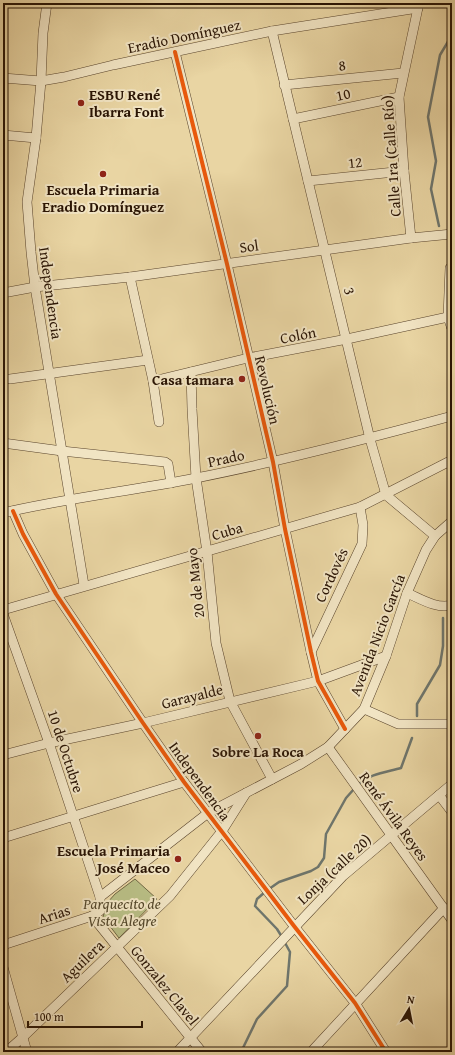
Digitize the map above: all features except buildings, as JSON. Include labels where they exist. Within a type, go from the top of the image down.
[{"type":"street","name":"Independencia","points":[[47,3],[43,33],[36,138],[27,202],[35,288],[84,585]]},
{"type":"street","name":"Eradio Domínguez","points":[[3,78],[41,81],[64,77],[272,31],[418,5]]},
{"type":"street","name":"Calle 1ra (Calle Río)","points":[[411,238],[404,171],[399,97],[418,5]]},
{"type":"street","name":"3","points":[[272,31],[370,439],[386,495]]},
{"type":"street","name":"Revolución","points":[[174,52],[227,264],[273,462],[285,529],[318,681],[345,730]]},
{"type":"street","name":"8","points":[[284,85],[403,73]]},
{"type":"street","name":"10","points":[[293,119],[399,97]]},
{"type":"street","points":[[3,135],[36,138]]},
{"type":"street","name":"12","points":[[308,181],[404,171]]},
{"type":"street","name":"Sol","points":[[3,293],[227,264],[325,249],[452,234]]},
{"type":"street","points":[[450,268],[448,317],[452,329]]},
{"type":"street","points":[[130,277],[153,381],[159,422]]},
{"type":"street","name":"Colón","points":[[153,381],[248,358],[347,340],[448,317]]},
{"type":"street","points":[[10,379],[148,360]]},
{"type":"street","name":"20 de Mayo","points":[[191,372],[196,478],[207,552],[216,643],[230,701],[272,779]]},
{"type":"street","name":"Prado","points":[[3,513],[171,483],[273,462],[370,439],[452,416]]},
{"type":"street","points":[[3,443],[165,462],[169,467],[171,483]]},
{"type":"street","name":"Cuba","points":[[3,610],[84,585],[207,552],[360,507],[452,460]]},
{"type":"street","points":[[386,495],[436,536]]},
{"type":"street","name":"Cordovés","points":[[311,652],[362,544],[363,526],[360,507]]},
{"type":"street","name":"Independencia","points":[[13,511],[23,534],[56,594],[143,723],[184,782],[355,1003],[386,1052]]},
{"type":"street","name":"Avenida Nicio García","points":[[100,898],[208,813],[301,764],[328,747],[345,730],[364,709],[386,656],[407,593],[426,550],[436,536],[452,521]]},
{"type":"street","points":[[407,593],[437,606],[446,607],[452,605]]},
{"type":"street","name":"10 de Octubre","points":[[3,614],[49,743],[100,898]]},
{"type":"street","name":"Garayalde","points":[[3,755],[318,681],[386,656]]},
{"type":"street","points":[[364,709],[398,724],[452,724]]},
{"type":"street","name":"René Ávila Reyes","points":[[328,747],[452,920]]},
{"type":"street","points":[[3,838],[184,782]]},
{"type":"street","name":"Lonja (calle 20)","points":[[177,1052],[294,926],[343,876],[452,784]]},
{"type":"street","name":"Aguilera","points":[[6,1052],[170,896],[222,831],[247,792]]},
{"type":"street","points":[[439,795],[452,812]]},
{"type":"street","name":"Arias","points":[[3,945],[92,916],[100,911],[100,898]]},
{"type":"street","points":[[311,1052],[444,908]]},
{"type":"street","name":"Gonzalez Clavel","points":[[92,916],[202,1052]]},
{"type":"street","points":[[3,967],[28,1052]]},
{"type":"green space","name":"Parquecito de Vista Alegre","points":[[135,879],[157,899],[119,938],[103,917],[107,903],[115,894]]},
{"type":"waterway","points":[[439,226],[431,189],[436,161],[428,117],[440,55],[452,35]]},
{"type":"waterway","points":[[450,595],[452,591]]},
{"type":"waterway","points":[[417,716],[417,704],[440,665],[443,646],[443,618]]},
{"type":"waterway","points":[[358,785],[362,781],[372,776],[401,768],[412,738]]},
{"type":"waterway","points":[[269,889],[279,882],[311,871],[318,867],[324,858],[326,834],[346,798],[354,789]]},
{"type":"waterway","points":[[265,892],[257,899],[255,906],[277,929],[282,937]]},
{"type":"waterway","points":[[241,1052],[257,1019],[287,986],[290,952],[284,941]]},
{"type":"cycle path","points":[[175,52],[227,264],[273,462],[285,529],[318,681],[345,729]]},
{"type":"cycle path","points":[[13,511],[23,534],[56,594],[143,723],[184,782],[355,1003],[386,1052]]},
{"type":"place","name":"ESBU René Ibarra Font","points":[[81,103]]},
{"type":"place","name":"Escuela Primaria Eradio Domínguez","points":[[103,174]]},
{"type":"place","name":"Casa tamara","points":[[242,379]]},
{"type":"place","name":"Sobre La Roca","points":[[258,736]]},
{"type":"place","name":"Escuela Primaria José Maceo","points":[[178,859]]}]
